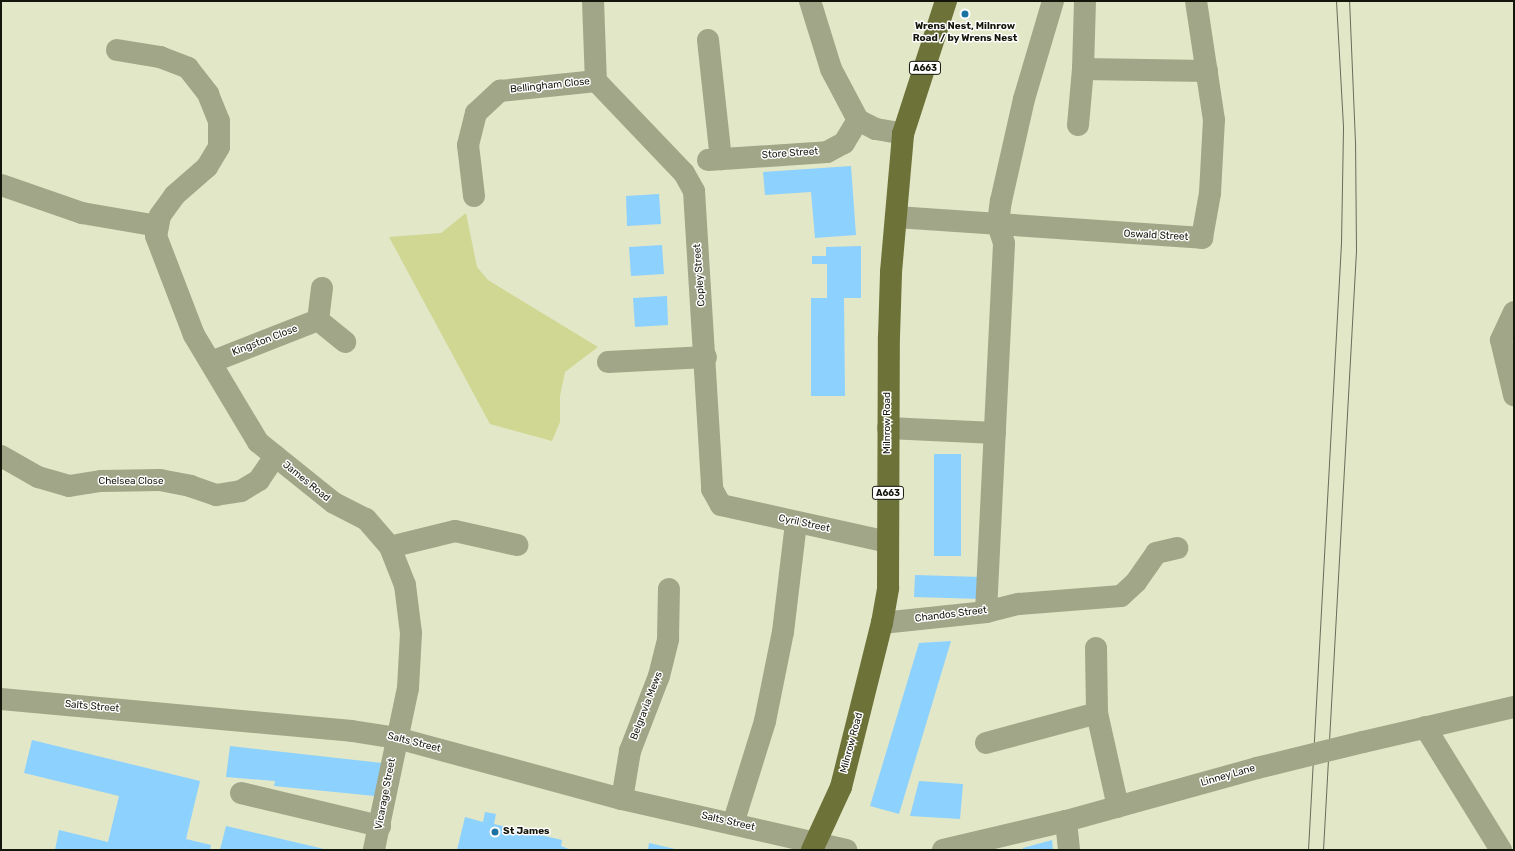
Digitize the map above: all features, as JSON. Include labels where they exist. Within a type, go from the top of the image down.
[{"type":"main road","name":"Milnrow Road","points":[[815,846],[841,787],[882,623],[888,588],[888,428],[891,279],[903,134],[946,1]]},
{"type":"street","points":[[593,1],[596,81]]},
{"type":"street","points":[[810,1],[831,69],[858,120],[876,129],[903,134]]},
{"type":"street","points":[[986,612],[1004,243],[998,224],[1001,201],[1024,99],[1053,1]]},
{"type":"street","points":[[1078,125],[1083,69],[1085,1]]},
{"type":"street","name":"Oswald Street","points":[[896,217],[1202,238],[1210,193],[1214,120],[1196,1]]},
{"type":"street","name":"Store Street","points":[[708,40],[714,159],[827,152],[844,143],[858,120]]},
{"type":"street","points":[[1,186],[82,213],[158,226],[160,216],[175,195],[206,167],[219,147],[219,121],[208,94],[188,68],[160,56],[116,50]]},
{"type":"street","points":[[1083,69],[1207,71]]},
{"type":"street","name":"Bellingham Close","points":[[474,196],[468,145],[476,113],[500,91],[596,81]]},
{"type":"street","name":"Copley Street","points":[[596,81],[684,173],[694,191],[706,357],[712,489],[721,505]]},
{"type":"street","name":"James Road","points":[[158,226],[156,236],[194,335],[258,442],[334,504],[366,519],[390,547],[405,585],[411,633],[408,688],[397,738]]},
{"type":"street","points":[[322,288],[318,320],[345,342]]},
{"type":"street","points":[[1514,312],[1501,340],[1514,395]]},
{"type":"street","name":"Kingston Close","points":[[211,362],[318,320]]},
{"type":"street","points":[[608,362],[706,357]]},
{"type":"street","points":[[888,428],[995,433]]},
{"type":"street","name":"Chelsea Close","points":[[1,456],[38,477],[70,486],[101,481],[160,480],[190,486],[216,495],[241,491],[259,480],[275,456]]},
{"type":"street","name":"Cyril Street","points":[[721,505],[796,523],[888,542]]},
{"type":"street","points":[[733,824],[765,721],[783,632],[796,523]]},
{"type":"street","points":[[390,547],[455,531],[517,545]]},
{"type":"street","name":"Chandos Street","points":[[882,623],[986,612],[1019,604],[1121,596],[1136,582],[1156,553],[1177,548]]},
{"type":"street","name":"Belgravia Mews","points":[[622,799],[630,751],[659,676],[668,639],[669,588]]},
{"type":"street","points":[[1096,648],[1097,713],[1118,807]]},
{"type":"street","name":"Salts Street","points":[[1,699],[352,731],[397,738],[622,799],[733,824],[815,846]]},
{"type":"street","name":"Linney Lane","points":[[943,850],[1066,821],[1257,768],[1514,706]]},
{"type":"street","points":[[986,743],[1097,713]]},
{"type":"street","points":[[1425,727],[1501,850]]},
{"type":"street","name":"Vicarage Street","points":[[374,850],[397,738]]},
{"type":"street","points":[[241,793],[380,826]]},
{"type":"street","points":[[1066,821],[1068,850]]},
{"type":"street","points":[[815,846],[846,850]]},
{"type":"green space","points":[[466,213],[477,267],[488,280],[598,347],[565,372],[560,396],[560,422],[552,441],[490,424],[389,237],[441,233]]},
{"type":"building","points":[[851,166],[856,235],[815,238],[811,192],[765,195],[763,172]]},
{"type":"building","points":[[659,194],[661,224],[627,226],[626,196]]},
{"type":"building","points":[[662,245],[664,274],[631,276],[629,247]]},
{"type":"building","points":[[861,246],[861,298],[844,298],[845,396],[811,396],[811,298],[827,298],[827,264],[812,264],[812,256],[826,256],[826,247]]},
{"type":"building","points":[[667,296],[668,325],[635,327],[633,298]]},
{"type":"building","points":[[934,454],[961,454],[961,556],[934,556]]},
{"type":"building","points":[[915,575],[982,577],[982,599],[914,597]]},
{"type":"building","points":[[951,641],[899,814],[870,806],[919,643]]},
{"type":"building","points":[[32,740],[200,781],[186,839],[211,845],[210,850],[55,850],[59,830],[108,842],[119,796],[24,773]]},
{"type":"building","points":[[230,746],[382,763],[375,796],[274,786],[275,781],[226,777]]},
{"type":"building","points":[[919,781],[963,784],[960,819],[910,816]]},
{"type":"building","name":"St James","points":[[485,812],[496,814],[494,824],[562,840],[561,846],[571,850],[457,850],[465,817],[483,822]]},
{"type":"building","points":[[226,826],[324,849],[324,850],[220,850]]},
{"type":"building","points":[[1052,840],[1053,850],[1023,850],[1023,848]]},
{"type":"building","points":[[649,843],[675,849],[675,850],[648,850]]},
{"type":"tram line","points":[[1308,850],[1341,243],[1343,126],[1336,1]]},
{"type":"tram line","points":[[1323,850],[1356,250],[1355,142],[1349,1]]},
{"type":"place","name":"Wrens Nest, Milnrow Road / by Wrens Nest","points":[[965,14]]},
{"type":"place","name":"St James","points":[[495,832]]}]
